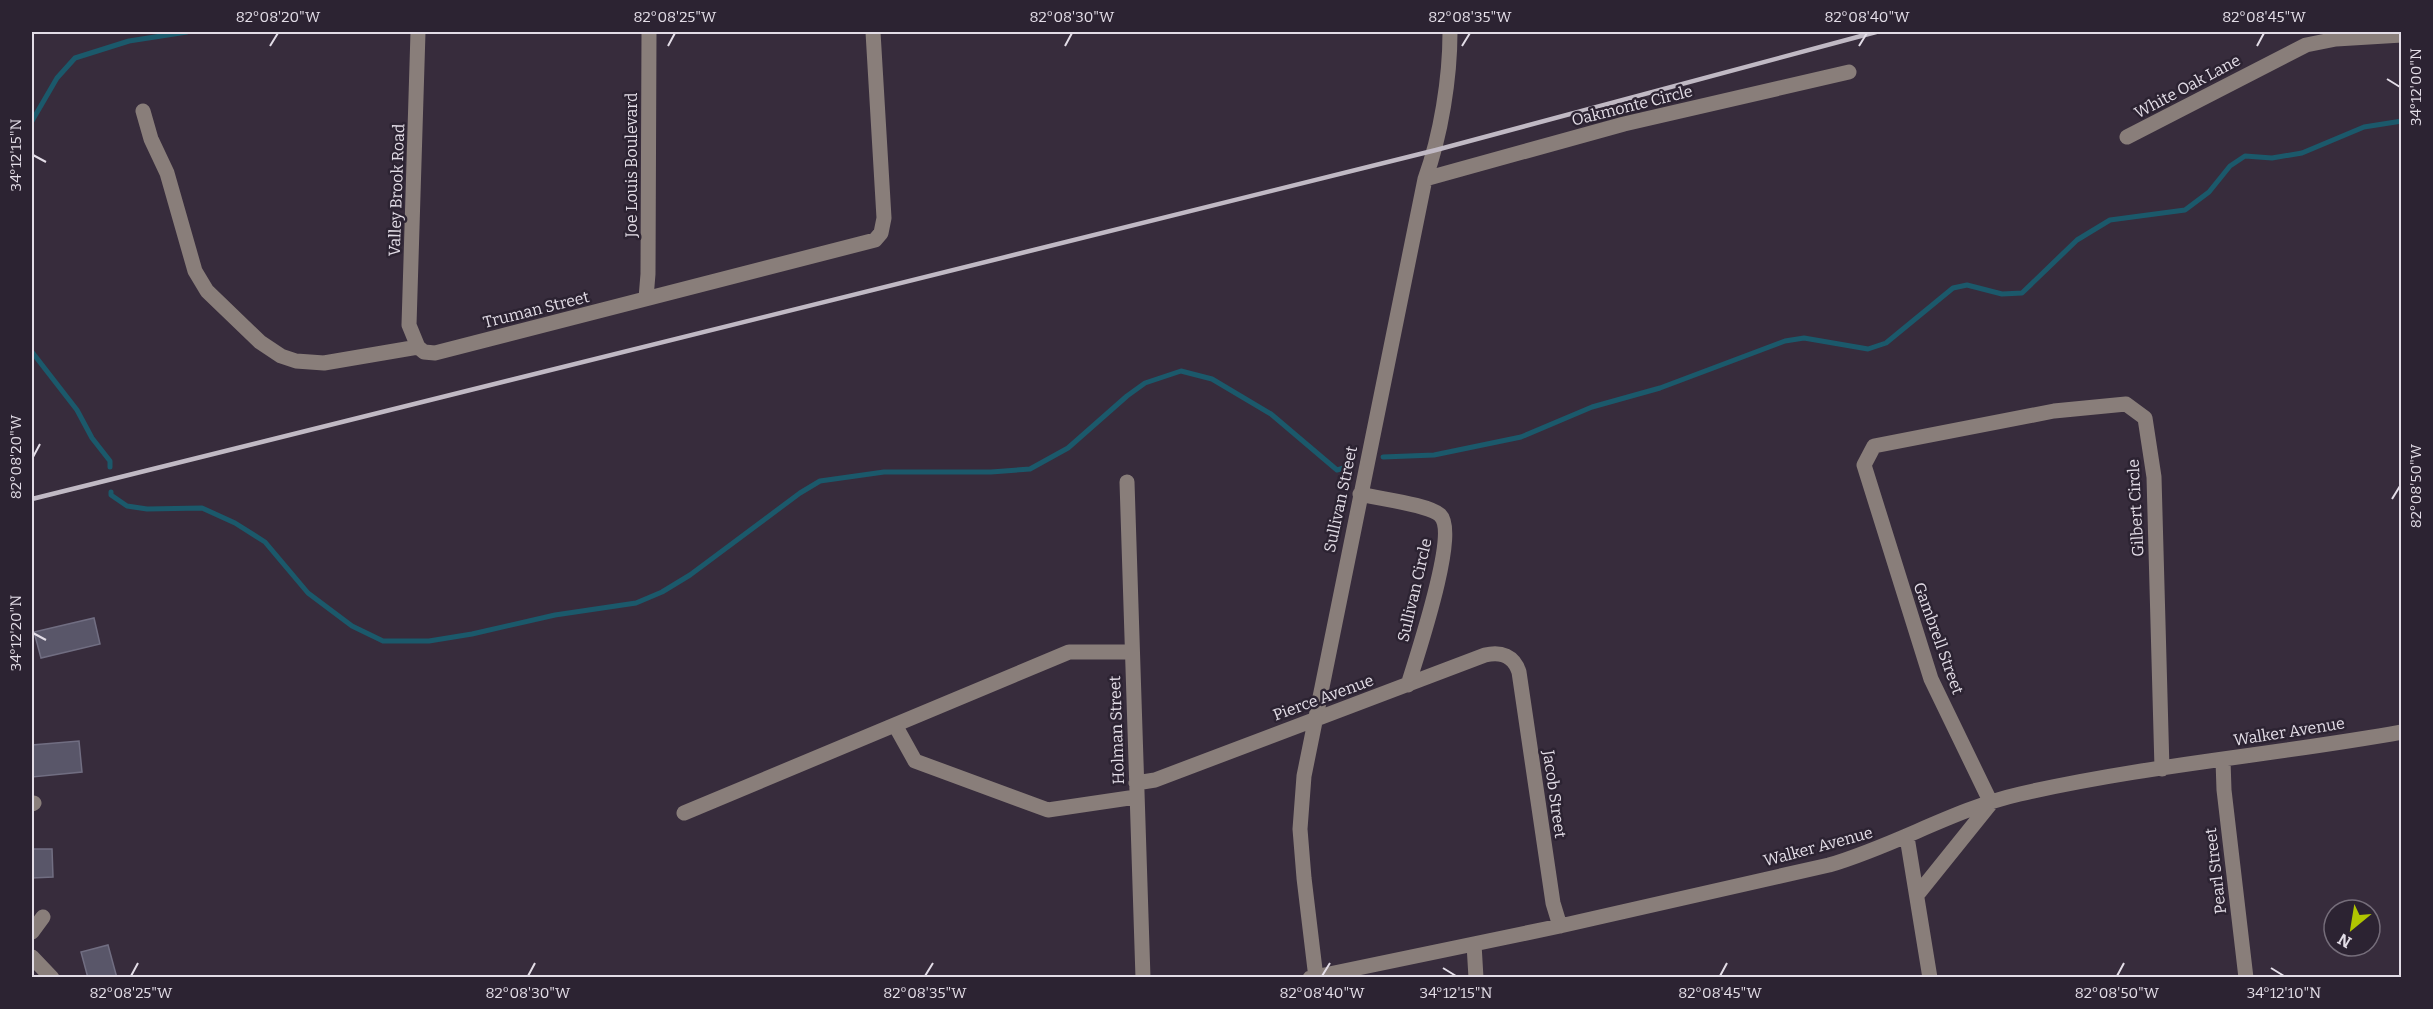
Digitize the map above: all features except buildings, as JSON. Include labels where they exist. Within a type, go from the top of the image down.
[{"type":"street","name":"Valley Brook Road","points":[[418,32],[409,325],[418,347]]},
{"type":"street","name":"Joe Louis Boulevard","points":[[646,297],[649,32]]},
{"type":"street","name":"Truman Street","points":[[143,111],[151,139],[167,173],[195,271],[207,291],[260,342],[281,356],[296,361],[324,363],[418,347],[424,352],[435,353],[875,240],[881,233],[884,218],[873,32]]},
{"type":"street","name":"Sullivan Street","points":[[1314,977],[1300,829],[1304,776],[1425,179],[1436,150],[1450,32]]},
{"type":"street","name":"White Oak Lane","points":[[2127,137],[2306,45],[2336,39],[2402,35]]},
{"type":"street","name":"Oakmonte Circle","points":[[1425,179],[1624,124],[1849,72]]},
{"type":"street","name":"Gilbert Circle","points":[[1868,480],[1863,465],[1874,446],[2054,411],[2126,404],[2145,418],[2154,477],[2162,769]]},
{"type":"street","name":"Gambrell Street","points":[[1868,480],[1931,678],[1991,803]]},
{"type":"street","name":"Holman Street","points":[[1127,482],[1143,978]]},
{"type":"street","name":"Sullivan Circle","points":[[1360,494],[1435,512],[1446,524],[1434,597],[1408,685]]},
{"type":"street","points":[[684,813],[1069,652],[1132,652]]},
{"type":"street","name":"Pierce Avenue","points":[[895,725],[915,761],[1048,810],[1136,790],[1155,780],[1495,652],[1506,655],[1518,667]]},
{"type":"street","name":"Jacob Street","points":[[1518,667],[1553,903],[1560,926]]},
{"type":"street","name":"Walker Avenue","points":[[1314,977],[1560,926],[1829,865],[1865,855],[1991,803],[2019,794],[2162,769],[2402,732]]},
{"type":"street","name":"Pearl Street","points":[[2223,760],[2224,790],[2246,978]]},
{"type":"street","points":[[1917,895],[1991,803]]},
{"type":"street","points":[[1907,837],[1930,978]]},
{"type":"street","points":[[32,932],[43,917]]},
{"type":"street","points":[[1474,944],[1476,978]]},
{"type":"street","points":[[32,957],[51,978]]},
{"type":"waterway","points":[[32,121],[57,78],[75,58],[129,41],[187,32]]},
{"type":"waterway","points":[[1383,457],[1434,455],[1521,437],[1592,407],[1660,388],[1785,341],[1804,338],[1868,349],[1886,343],[1953,288],[1967,285],[2002,294],[2022,293],[2077,240],[2110,220],[2185,210],[2209,192],[2230,166],[2245,156],[2272,158],[2302,153],[2364,127],[2402,121]]},
{"type":"waterway","points":[[32,352],[77,410],[92,438],[110,461],[110,467]]},
{"type":"waterway","points":[[111,492],[111,495],[127,506],[147,509],[202,508],[235,523],[265,542],[308,593],[352,626],[383,641],[429,641],[472,634],[555,615],[636,603],[662,592],[690,575],[800,493],[820,481],[884,472],[991,472],[1030,469],[1068,448],[1145,383],[1181,371],[1212,379],[1271,414],[1337,470],[1351,466]]},
{"type":"railway","points":[[32,499],[1436,150],[1876,32]]}]
